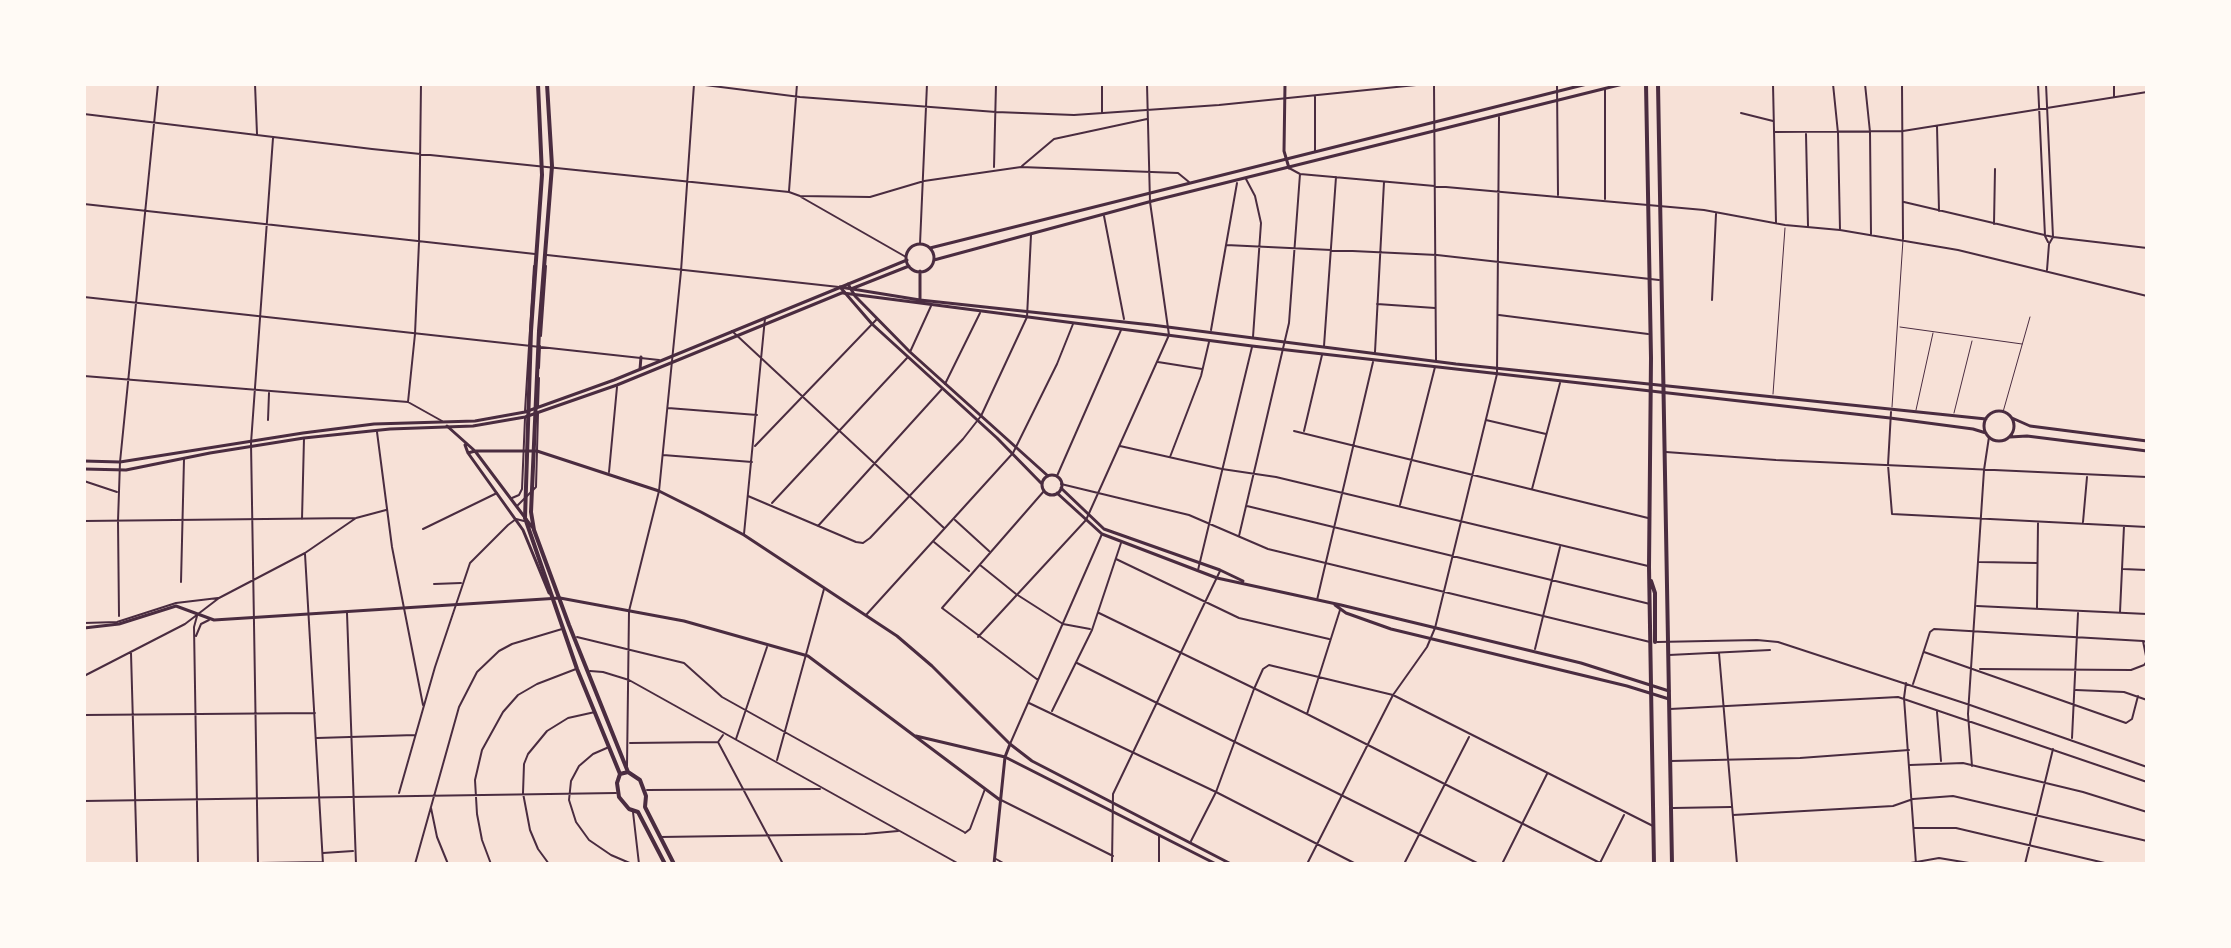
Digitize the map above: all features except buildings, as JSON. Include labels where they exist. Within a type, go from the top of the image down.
[{"type":"main road","points":[[538,84],[542,165],[529,333],[525,518],[552,598]]},
{"type":"main road","points":[[547,84],[552,166],[530,499],[532,521],[573,636],[627,770],[636,776],[645,790],[645,807],[674,864]]},
{"type":"main road","points":[[1285,84],[1286,159],[1289,168]]},
{"type":"main road","points":[[538,411],[906,259],[912,246],[920,244],[930,248],[1587,84]]},
{"type":"main road","points":[[906,259],[909,266],[920,271],[929,268],[934,260],[1103,214],[1623,84]]},
{"type":"main road","points":[[1646,84],[1651,384],[1649,579],[1653,642]]},
{"type":"main road","points":[[1658,84],[1672,864]]},
{"type":"main road","points":[[930,248],[934,260]]},
{"type":"main road","points":[[84,469],[120,470],[304,438],[494,424],[617,385],[909,266]]},
{"type":"main road","points":[[920,271],[920,300]]},
{"type":"main road","points":[[848,284],[855,296],[909,354]]},
{"type":"main road","points":[[840,287],[1073,323],[1374,361],[1498,368],[1953,417],[1986,419],[1992,413],[2003,412],[2030,426],[2147,441]]},
{"type":"main road","points":[[840,287],[872,324],[1015,451],[1048,476],[1057,476],[1061,486],[1104,529],[1220,570],[1246,583]]},
{"type":"main road","points":[[843,293],[980,313],[1124,322],[1375,354],[1497,374],[1890,418],[1973,429],[2002,441],[2027,436],[2147,451]]},
{"type":"main road","points":[[640,369],[641,357]]},
{"type":"main road","points":[[84,461],[120,462],[251,439],[374,424],[485,420],[525,415]]},
{"type":"main road","points":[[2010,437],[2014,428],[2012,418]]},
{"type":"main road","points":[[1986,419],[1988,435]]},
{"type":"main road","points":[[443,422],[475,451],[534,530]]},
{"type":"main road","points":[[465,445],[529,541],[620,774],[618,793],[622,802],[635,811],[665,864]]},
{"type":"main road","points":[[468,453],[537,451],[659,491],[744,535],[917,653],[1010,744],[1040,767],[1231,864]]},
{"type":"main road","points":[[1015,451],[1042,484],[1044,491],[1057,493]]},
{"type":"main road","points":[[1042,484],[1048,476]]},
{"type":"main road","points":[[1057,493],[1061,486]]},
{"type":"main road","points":[[1057,493],[1102,534],[1217,578],[1534,652],[1669,691]]},
{"type":"main road","points":[[1649,579],[1655,593],[1652,685],[1654,864]]},
{"type":"main road","points":[[84,626],[119,624],[176,606],[209,620],[552,598],[700,624],[808,656],[1000,800]]},
{"type":"main road","points":[[1334,605],[1391,629],[1669,699]]},
{"type":"main road","points":[[1391,629],[1394,618]]},
{"type":"main road","points":[[1630,687],[1632,678]]},
{"type":"main road","points":[[912,735],[1005,757],[1216,864]]},
{"type":"main road","points":[[994,861],[1005,757],[1010,744]]},
{"type":"main road","points":[[620,774],[627,770]]},
{"type":"main road","points":[[635,811],[645,807]]},
{"type":"street","points":[[119,616],[120,462],[158,84]]},
{"type":"street","points":[[255,84],[257,135]]},
{"type":"street","points":[[408,402],[419,242],[421,84]]},
{"type":"street","points":[[627,770],[629,611],[659,491],[681,271],[695,84],[797,97],[1065,115],[1426,84]]},
{"type":"street","points":[[789,192],[797,84]]},
{"type":"street","points":[[920,244],[927,84]]},
{"type":"street","points":[[994,169],[996,84]]},
{"type":"street","points":[[1102,84],[1102,113]]},
{"type":"street","points":[[978,637],[1086,520],[1169,335],[1150,202],[1147,84]]},
{"type":"street","points":[[1357,84],[1357,91]]},
{"type":"street","points":[[1400,506],[1436,364],[1434,84]]},
{"type":"street","points":[[1557,84],[1558,196]]},
{"type":"street","points":[[1773,84],[1776,223]]},
{"type":"street","points":[[1833,84],[1838,133],[1840,230]]},
{"type":"street","points":[[1865,84],[1870,132],[1871,235]]},
{"type":"street","points":[[1902,84],[1903,240]]},
{"type":"street","points":[[2038,84],[2045,236],[2049,244]]},
{"type":"street","points":[[2046,84],[2053,237],[2049,244],[2047,271]]},
{"type":"street","points":[[2114,84],[2114,98]]},
{"type":"street","points":[[1605,89],[1605,200]]},
{"type":"street","points":[[1774,132],[1903,131],[2147,92]]},
{"type":"street","points":[[1314,152],[1315,95]]},
{"type":"street","points":[[1741,113],[1774,121]]},
{"type":"street","points":[[84,114],[273,138],[789,192],[906,259]]},
{"type":"street","points":[[1307,864],[1393,695],[1431,639],[1435,628],[1498,368],[1499,116]]},
{"type":"street","points":[[1021,167],[1054,139],[1149,118]]},
{"type":"street","points":[[1937,125],[1939,211]]},
{"type":"street","points":[[1806,133],[1808,226]]},
{"type":"street","points":[[273,138],[251,439],[258,864],[323,863],[305,553]]},
{"type":"street","points":[[800,196],[870,197],[924,181],[1021,167],[1178,173],[1190,183]]},
{"type":"street","points":[[1289,168],[1300,174],[1659,204],[1785,225],[1840,230],[1903,240],[2147,296]]},
{"type":"street","points":[[1994,225],[1995,169]]},
{"type":"street","points":[[1239,538],[1284,349],[1300,174]]},
{"type":"street","points":[[1324,347],[1336,177]]},
{"type":"street","points":[[1246,179],[1260,214],[1261,246],[1253,338]]},
{"type":"street","points":[[1210,334],[1237,181]]},
{"type":"street","points":[[1375,354],[1384,181]]},
{"type":"street","points":[[1904,202],[2045,236],[2147,248]]},
{"type":"street","points":[[86,205],[536,254]]},
{"type":"street","points":[[1712,300],[1716,213]]},
{"type":"street","points":[[1103,214],[1124,322]]},
{"type":"street","points":[[748,496],[856,542],[863,543],[870,538],[980,418],[1027,315],[1031,234]]},
{"type":"street","points":[[1226,245],[1437,255],[1660,280]]},
{"type":"street","points":[[544,255],[840,287]]},
{"type":"street","points":[[84,297],[641,357],[672,363]]},
{"type":"street","points":[[1377,304],[1436,308]]},
{"type":"street","points":[[771,504],[909,354],[931,306]]},
{"type":"street","points":[[818,526],[944,386],[980,313]]},
{"type":"street","points":[[1498,315],[1650,334]]},
{"type":"street","points":[[744,535],[766,317]]},
{"type":"street","points":[[754,447],[877,319]]},
{"type":"street","points":[[865,615],[1015,451],[1073,323]]},
{"type":"street","points":[[1057,476],[1122,329]]},
{"type":"street","points":[[732,331],[945,529]]},
{"type":"street","points":[[529,333],[534,339],[540,334]]},
{"type":"street","points":[[511,498],[518,496],[522,489],[529,333]]},
{"type":"street","points":[[517,506],[536,487],[540,334]]},
{"type":"street","points":[[1169,459],[1203,369],[1209,341]]},
{"type":"street","points":[[1198,570],[1252,346]]},
{"type":"street","points":[[1304,433],[1322,354]]},
{"type":"street","points":[[1317,600],[1374,361]]},
{"type":"street","points":[[1158,362],[1203,369]]},
{"type":"street","points":[[84,376],[408,402],[443,422]]},
{"type":"street","points":[[1532,490],[1561,382]]},
{"type":"street","points":[[609,473],[617,385]]},
{"type":"street","points":[[268,420],[270,391]]},
{"type":"street","points":[[666,408],[757,415]]},
{"type":"street","points":[[1892,409],[1888,465],[1892,514],[2147,527]]},
{"type":"street","points":[[1486,420],[1547,435]]},
{"type":"street","points":[[377,431],[386,510],[423,707]]},
{"type":"street","points":[[1294,431],[1649,519]]},
{"type":"street","points":[[1972,766],[1968,714],[1988,435]]},
{"type":"street","points":[[302,520],[304,438]]},
{"type":"street","points":[[1119,446],[1169,459],[1343,492],[1649,567]]},
{"type":"street","points":[[1664,452],[2147,477]]},
{"type":"street","points":[[662,455],[752,462]]},
{"type":"street","points":[[181,582],[184,458]]},
{"type":"street","points":[[2083,523],[2088,475]]},
{"type":"street","points":[[84,481],[119,493]]},
{"type":"street","points":[[1061,486],[1183,513],[1258,547],[1653,642],[1772,640],[2147,767]]},
{"type":"street","points":[[1038,680],[944,611],[944,604],[1044,491]]},
{"type":"street","points":[[423,529],[497,493]]},
{"type":"street","points":[[1247,506],[1650,604]]},
{"type":"street","points":[[84,521],[302,520],[356,518],[386,510]]},
{"type":"street","points":[[84,676],[131,653],[197,615],[219,598],[305,553],[356,518]]},
{"type":"street","points":[[398,795],[470,563],[516,519],[523,520],[534,530]]},
{"type":"street","points":[[954,519],[990,552]]},
{"type":"street","points":[[2037,609],[2038,521]]},
{"type":"street","points":[[2120,612],[2124,525]]},
{"type":"street","points":[[1010,744],[1104,529]]},
{"type":"street","points":[[934,541],[971,573]]},
{"type":"street","points":[[1052,713],[1099,613],[1122,542]]},
{"type":"street","points":[[1534,652],[1561,546]]},
{"type":"street","points":[[1116,559],[1251,622],[1329,639]]},
{"type":"street","points":[[1978,562],[2037,563]]},
{"type":"street","points":[[979,564],[1016,594],[1063,624],[1092,630]]},
{"type":"street","points":[[2122,569],[2147,570]]},
{"type":"street","points":[[1112,864],[1111,803],[1117,784],[1220,570]]},
{"type":"street","points":[[434,584],[463,583]]},
{"type":"street","points":[[776,762],[825,589]]},
{"type":"street","points":[[84,626],[117,622],[176,603],[219,598]]},
{"type":"street","points":[[1307,714],[1341,605]]},
{"type":"street","points":[[1976,606],[2147,614]]},
{"type":"street","points":[[2072,740],[2078,611]]},
{"type":"street","points":[[347,612],[356,864]]},
{"type":"street","points":[[1099,613],[1307,714],[1601,864],[1625,813]]},
{"type":"street","points":[[197,615],[194,627],[198,864]]},
{"type":"street","points":[[195,637],[201,624],[209,620]]},
{"type":"street","points":[[415,864],[459,707],[477,672],[499,651],[512,644],[563,629]]},
{"type":"street","points":[[1912,685],[1930,632],[1934,629],[2145,642],[2147,661],[2139,668],[1979,669]]},
{"type":"street","points":[[573,636],[684,663],[715,693],[964,832],[969,832],[986,788]]},
{"type":"street","points":[[735,740],[768,645]]},
{"type":"street","points":[[1668,655],[1770,650]]},
{"type":"street","points":[[1923,652],[2128,723],[2138,696]]},
{"type":"street","points":[[131,653],[137,864]]},
{"type":"street","points":[[1719,653],[1737,864]]},
{"type":"street","points":[[1077,663],[1479,864]]},
{"type":"street","points":[[1189,843],[1216,792],[1254,689],[1265,666],[1272,665],[1393,695],[1654,827]]},
{"type":"street","points":[[491,864],[480,831],[476,794],[475,780],[482,750],[503,712],[518,695],[537,684],[577,669]]},
{"type":"street","points":[[587,671],[629,680],[959,864]]},
{"type":"street","points":[[1906,683],[1904,698],[1916,862]]},
{"type":"street","points":[[2075,690],[2124,692],[2147,700]]},
{"type":"street","points":[[1669,709],[1904,698],[2147,782]]},
{"type":"street","points":[[1029,703],[1133,751],[1356,864]]},
{"type":"street","points":[[1937,711],[1941,762]]},
{"type":"street","points":[[549,864],[530,830],[523,793],[524,764],[547,731],[568,718],[595,712]]},
{"type":"street","points":[[84,715],[315,713]]},
{"type":"street","points":[[718,742],[723,734]]},
{"type":"street","points":[[316,738],[416,735]]},
{"type":"street","points":[[1404,864],[1470,735]]},
{"type":"street","points":[[629,743],[718,742]]},
{"type":"street","points":[[718,742],[783,864]]},
{"type":"street","points":[[609,747],[593,754],[579,766],[571,781],[572,811],[581,831],[599,848],[632,864]]},
{"type":"street","points":[[2025,864],[2053,749]]},
{"type":"street","points":[[1670,761],[1909,750]]},
{"type":"street","points":[[1910,765],[1941,762],[1972,766],[2147,812]]},
{"type":"street","points":[[1502,864],[1548,773]]},
{"type":"street","points":[[645,790],[821,789]]},
{"type":"street","points":[[84,801],[618,793]]},
{"type":"street","points":[[1733,815],[1893,806],[1913,799],[1953,796],[2147,841]]},
{"type":"street","points":[[1000,800],[1113,856]]},
{"type":"street","points":[[431,805],[437,837],[448,864]]},
{"type":"street","points":[[1670,808],[1732,807]]},
{"type":"street","points":[[635,811],[639,864]]},
{"type":"street","points":[[1914,828],[1956,828],[2109,864]]},
{"type":"street","points":[[660,837],[865,834],[899,830]]},
{"type":"street","points":[[1159,835],[1159,864]]},
{"type":"street","points":[[322,853],[355,851]]},
{"type":"street","points":[[1905,864],[1939,858],[1975,864]]},
{"type":"street","points":[[994,861],[1005,864]]},
{"type":"lane","points":[[1773,396],[1785,225]]},
{"type":"lane","points":[[1892,409],[1903,240]]},
{"type":"lane","points":[[2003,412],[2030,317]]},
{"type":"lane","points":[[1897,327],[2022,344]]},
{"type":"lane","points":[[1916,413],[1933,332]]},
{"type":"lane","points":[[1953,417],[1973,338]]}]
